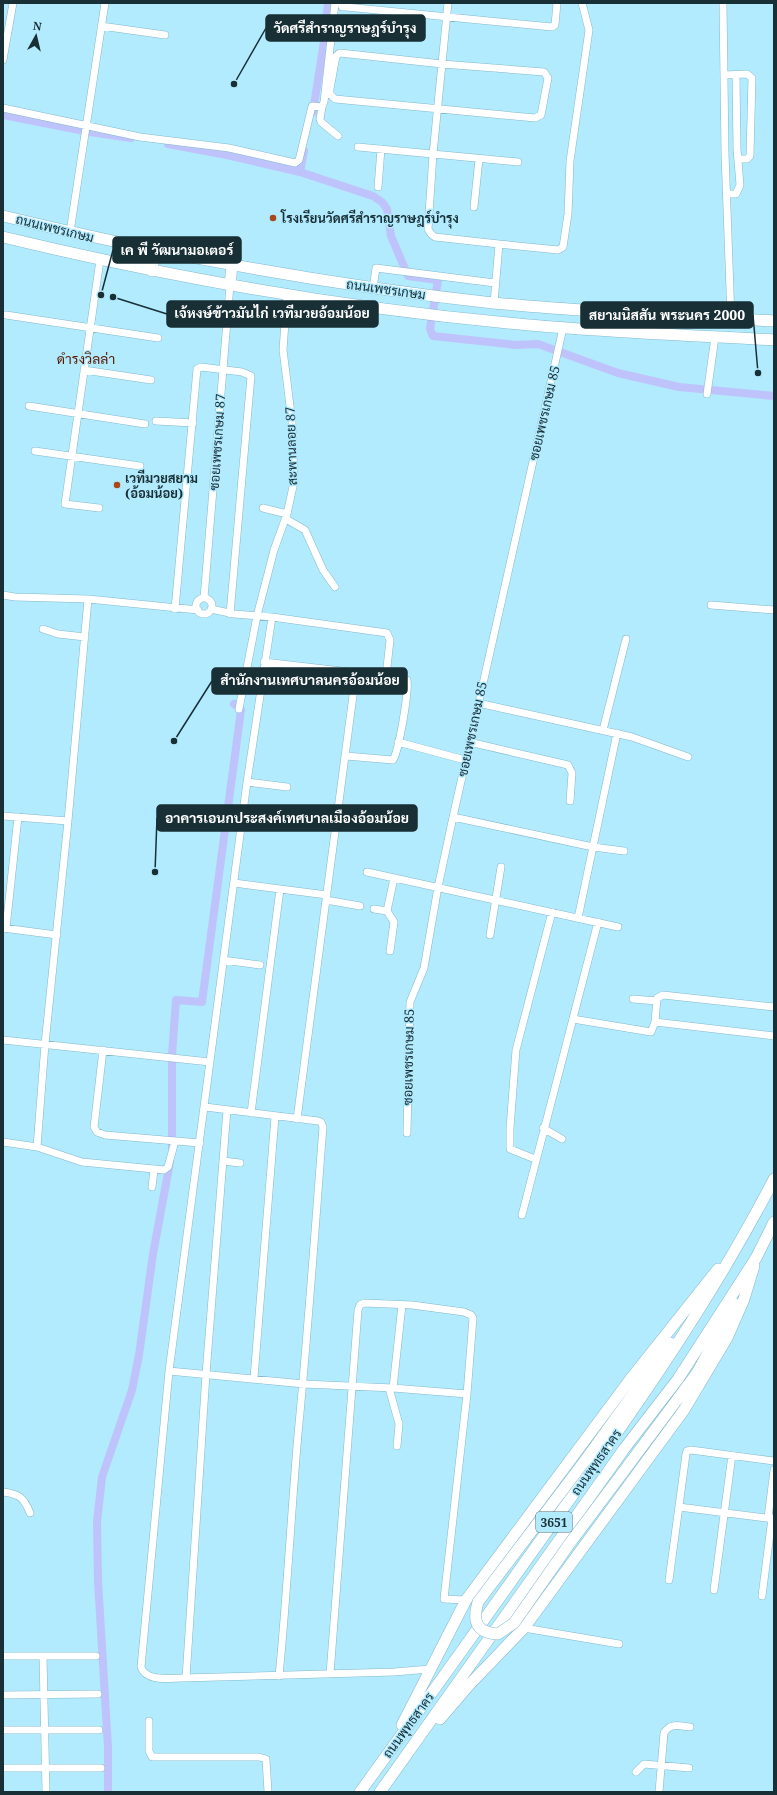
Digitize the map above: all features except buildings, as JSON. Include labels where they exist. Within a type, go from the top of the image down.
[{"type":"main road","name":"ถนนเพชรเกษม","points":[[3,216],[154,251],[232,266],[373,288],[494,303],[597,312],[774,321]]},
{"type":"main road","name":"ถนนเพชรเกษม","points":[[3,236],[152,271],[264,291],[434,315],[563,328],[774,340]]},
{"type":"main road","points":[[152,271],[154,251]]},
{"type":"main road","points":[[230,285],[232,266]]},
{"type":"main road","points":[[264,291],[266,271]]},
{"type":"main road","name":"ถนนพุทธสาคร","points":[[360,1792],[621,1427],[686,1330],[737,1245],[774,1179]]},
{"type":"main road","name":"ถนนพุทธสาคร","points":[[380,1792],[624,1449],[678,1379],[756,1258],[774,1222]]},
{"type":"main road","points":[[737,1245],[584,1462],[478,1602],[475,1618],[478,1626],[483,1631],[498,1634],[514,1623],[570,1542],[697,1373],[734,1306],[756,1258]]},
{"type":"main road","points":[[386,1756],[466,1600],[633,1375],[737,1245]]},
{"type":"main road","points":[[400,1765],[470,1684],[524,1628],[684,1410],[727,1338],[738,1315],[750,1283],[756,1258]]},
{"type":"street","points":[[3,60],[13,3]]},
{"type":"street","points":[[70,232],[105,3]]},
{"type":"street","points":[[3,108],[85,129],[229,148],[295,163],[299,160],[318,106],[335,3]]},
{"type":"street","points":[[340,3],[342,7],[552,27],[555,25],[557,3]]},
{"type":"street","points":[[448,3],[433,154],[428,220],[428,229],[430,234],[435,237],[558,250],[563,247],[568,214],[570,160],[589,30],[582,3]]},
{"type":"street","points":[[723,3],[731,319]]},
{"type":"street","points":[[101,26],[165,35]]},
{"type":"street","points":[[340,53],[442,64],[537,71],[544,72],[548,78],[544,105],[541,115],[538,118],[437,110],[335,98],[330,94],[330,89],[336,56],[340,53]]},
{"type":"street","points":[[724,75],[747,74],[752,78],[750,156],[747,159],[738,159]]},
{"type":"street","points":[[727,194],[736,194],[739,191],[736,75]]},
{"type":"street","points":[[318,106],[321,122],[338,136]]},
{"type":"street","points":[[358,147],[518,162]]},
{"type":"street","points":[[378,187],[381,149]]},
{"type":"street","points":[[474,207],[479,159]]},
{"type":"street","points":[[494,303],[499,244]]},
{"type":"street","points":[[99,508],[65,504],[100,260]]},
{"type":"street","points":[[373,288],[376,268],[495,283]]},
{"type":"street","name":"ซอยเพชรเกษม 87","points":[[204,598],[230,285]]},
{"type":"street","name":"สะพานลอย 87","points":[[239,709],[257,616],[274,550],[293,492],[294,475],[292,422],[283,350],[287,294]]},
{"type":"street","points":[[6,315],[158,338]]},
{"type":"street","name":"ซอยเพชรเกษม 85","points":[[407,1133],[410,1002],[424,968],[438,887],[465,760],[563,328]]},
{"type":"street","points":[[707,394],[715,337]]},
{"type":"street","points":[[175,608],[197,369],[201,367],[242,372],[250,374],[251,376],[230,614]]},
{"type":"street","points":[[84,370],[151,380]]},
{"type":"street","points":[[29,406],[145,424]]},
{"type":"street","points":[[156,421],[193,423]]},
{"type":"street","points":[[35,451],[140,466]]},
{"type":"street","points":[[263,508],[286,516],[305,530],[323,570],[335,587]]},
{"type":"street","points":[[3,595],[88,599],[198,610],[205,614],[211,609]]},
{"type":"street","points":[[198,610],[198,601],[204,598],[211,602],[211,609]]},
{"type":"street","points":[[36,1147],[88,599]]},
{"type":"street","points":[[711,605],[774,610]]},
{"type":"street","points":[[211,609],[230,614],[272,617],[387,633],[390,640],[386,676]]},
{"type":"street","points":[[272,617],[247,782],[169,1371],[148,1578],[141,1667],[142,1672],[149,1677],[186,1678],[394,1672],[430,1669]]},
{"type":"street","points":[[43,629],[58,634],[85,637]]},
{"type":"street","points":[[603,730],[626,639]]},
{"type":"street","points":[[264,662],[402,678],[407,680],[407,690],[395,758],[391,761],[346,756]]},
{"type":"street","points":[[297,1119],[356,673]]},
{"type":"street","points":[[478,703],[617,733],[688,757]]},
{"type":"street","points":[[578,918],[617,733]]},
{"type":"street","points":[[398,742],[465,760]]},
{"type":"street","points":[[469,742],[568,765],[572,773],[570,801]]},
{"type":"street","points":[[247,782],[287,787]]},
{"type":"street","points":[[3,816],[68,821]]},
{"type":"street","points":[[453,816],[593,847],[624,851]]},
{"type":"street","points":[[18,817],[5,928],[57,934]]},
{"type":"street","points":[[490,935],[501,867]]},
{"type":"street","points":[[367,872],[618,927]]},
{"type":"street","points":[[386,911],[394,878]]},
{"type":"street","points":[[234,883],[280,889],[360,906]]},
{"type":"street","points":[[251,1113],[280,889]]},
{"type":"street","points":[[374,909],[386,911],[394,922],[390,951]]},
{"type":"street","points":[[536,1159],[510,1149],[510,1128],[516,1050],[552,912]]},
{"type":"street","points":[[522,1215],[543,1128],[598,922]]},
{"type":"street","points":[[223,960],[260,965]]},
{"type":"street","points":[[573,1019],[649,1033],[652,1031],[655,1022],[657,1001],[659,996],[663,995],[774,1007]]},
{"type":"street","points":[[633,999],[657,1001]]},
{"type":"street","points":[[655,1022],[774,1036]]},
{"type":"street","points":[[3,1040],[210,1062]]},
{"type":"street","points":[[103,1050],[94,1127],[97,1132],[104,1134],[200,1143]]},
{"type":"street","points":[[205,1107],[320,1121],[324,1127],[304,1384],[298,1434],[288,1584],[279,1676]]},
{"type":"street","points":[[186,1678],[206,1374],[227,1110]]},
{"type":"street","points":[[254,1378],[275,1116]]},
{"type":"street","points":[[543,1128],[562,1139]]},
{"type":"street","points":[[3,1142],[36,1147],[82,1162],[164,1170],[168,1167],[175,1141]]},
{"type":"street","points":[[223,1161],[240,1163]]},
{"type":"street","points":[[152,1187],[154,1170]]},
{"type":"street","points":[[330,1674],[351,1386],[360,1305],[364,1303],[402,1304],[464,1312],[471,1315],[473,1318],[468,1394],[444,1599],[466,1600]]},
{"type":"street","points":[[397,1446],[399,1424],[391,1388],[402,1304]]},
{"type":"street","points":[[169,1371],[304,1384],[391,1388],[468,1394]]},
{"type":"street","points":[[669,1580],[687,1451],[691,1450],[774,1461]]},
{"type":"street","points":[[714,1590],[732,1455]]},
{"type":"street","points":[[762,1596],[771,1518],[774,1470]]},
{"type":"street","points":[[3,1492],[18,1495],[23,1498],[30,1513]]},
{"type":"street","points":[[679,1507],[771,1518]]},
{"type":"street","points":[[524,1628],[619,1644]]},
{"type":"street","points":[[3,1656],[96,1656]]},
{"type":"street","points":[[43,1656],[46,1792]]},
{"type":"street","points":[[3,1695],[98,1694]]},
{"type":"street","points":[[149,1721],[149,1751],[152,1757],[259,1757],[266,1759],[268,1792]]},
{"type":"street","points":[[659,1792],[664,1733],[667,1728],[673,1726],[690,1727]]},
{"type":"street","points":[[3,1730],[99,1730]]},
{"type":"street","points":[[636,1772],[644,1764],[689,1768]]},
{"type":"street","points":[[3,1768],[101,1768]]},
{"type":"waterway","points":[[313,112],[324,41],[328,3]]},
{"type":"waterway","points":[[3,115],[90,132],[131,138]]},
{"type":"waterway","points":[[168,144],[227,155],[300,172],[373,196],[382,202],[387,209],[391,236],[408,276],[438,280],[430,329],[433,336],[516,345],[538,344],[618,373],[679,387],[774,396]]},
{"type":"waterway","points":[[300,172],[304,151]]},
{"type":"waterway","points":[[172,1148],[172,1055],[176,1000],[202,1002],[241,710],[234,704]]},
{"type":"waterway","points":[[108,1792],[108,1747],[98,1581],[97,1522],[102,1477],[132,1390],[139,1355],[153,1254],[170,1162]]},
{"type":"place","name":"วัดศรีสําราญราษฎร์บํารุง","points":[[234,84]]},
{"type":"place","name":"โรงเรียนวัดศรีสําราญราษฎร์บํารุง","points":[[273,218]]},
{"type":"place","name":"เค พี วัฒนามอเตอร์","points":[[101,295]]},
{"type":"place","name":"เจ้หงษ์ข้าวมันไก่ เวทีมวยอ้อมน้อย","points":[[113,297]]},
{"type":"place","name":"สยามนิสสัน พระนคร 2000","points":[[758,373]]},
{"type":"place","name":"เวทีมวยสยาม (อ้อมน้อย)","points":[[117,485]]},
{"type":"place","name":"สำนักงานเทศบาลนครอ้อมน้อย","points":[[174,741]]},
{"type":"place","name":"อาคารเอนกประสงค์เทศบาลเมืองอ้อมน้อย","points":[[155,872]]},
{"type":"district","name":"ดำรงวิลล่า","points":[[86,358]]}]
